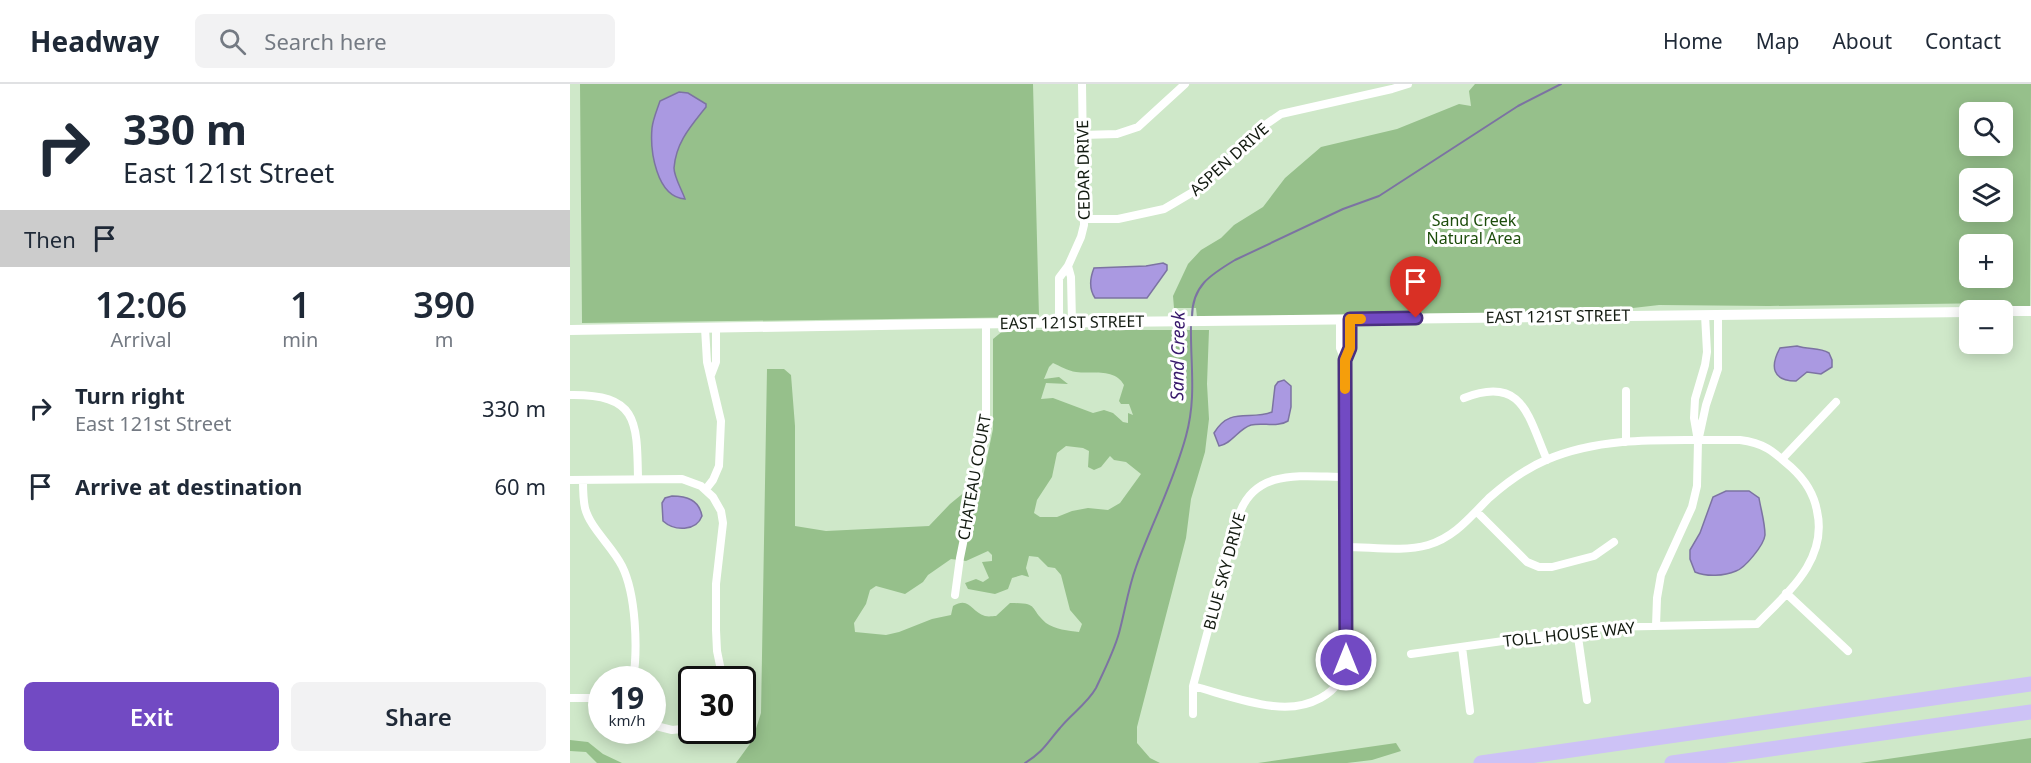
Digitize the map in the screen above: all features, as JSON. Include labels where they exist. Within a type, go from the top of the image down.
[{"type":"highway","points":[[1481,763],[2031,684]]},
{"type":"highway","points":[[1672,763],[2031,712]]},
{"type":"street","name":"CEDAR DRIVE","points":[[1059,322],[1059,278],[1068,266],[1081,237],[1084,219],[1082,84]]},
{"type":"street","points":[[1082,135],[1126,132],[1138,127],[1185,84]]},
{"type":"street","name":"ASPEN DRIVE","points":[[1084,219],[1135,217],[1173,205],[1198,189],[1265,125],[1281,114],[1408,84]]},
{"type":"street","points":[[1068,266],[1071,277],[1072,322]]},
{"type":"street","points":[[2013,311],[2031,311]]},
{"type":"street","name":"EAST 121ST STREET","points":[[570,330],[1959,312]]},
{"type":"street","points":[[1656,626],[1661,575],[1695,496],[1698,441],[1694,418],[1695,399],[1706,365],[1705,315]]},
{"type":"street","points":[[1698,441],[1706,405],[1718,369],[1718,315]]},
{"type":"street","points":[[1193,686],[1282,707],[1313,702],[1326,696],[1334,690],[1344,674],[1346,660],[1345,360],[1350,348],[1345,319]]},
{"type":"street","name":"CHATEAU COURT","points":[[955,595],[960,558],[986,431],[986,324]]},
{"type":"street","points":[[706,489],[717,473],[721,452],[721,416],[711,375],[716,362],[710,328]]},
{"type":"street","points":[[1464,398],[1497,391],[1507,393],[1517,399],[1526,410],[1547,460]]},
{"type":"street","points":[[1626,391],[1626,442]]},
{"type":"street","points":[[570,395],[603,396],[616,402],[628,413],[637,436],[638,479]]},
{"type":"street","points":[[1782,459],[1836,402]]},
{"type":"street","name":"TOLL HOUSE WAY","points":[[1346,547],[1407,548],[1429,545],[1450,535],[1509,482],[1547,460],[1581,448],[1626,442],[1740,440],[1759,443],[1795,471],[1809,487],[1815,502],[1820,525],[1813,560],[1757,624],[1577,630],[1411,654]]},
{"type":"street","name":"BLUE SKY DRIVE","points":[[1193,714],[1193,686],[1245,499],[1262,483],[1279,478],[1346,477]]},
{"type":"street","points":[[570,480],[682,479],[706,489],[716,501],[723,518],[723,537],[716,584],[717,651],[720,666]]},
{"type":"street","points":[[583,480],[585,508],[589,519],[614,551],[625,573],[631,593],[634,615],[633,666]]},
{"type":"street","points":[[1477,512],[1527,562],[1539,567],[1552,567],[1594,556],[1614,542]]},
{"type":"street","points":[[1786,593],[1848,651]]},
{"type":"street","points":[[1577,630],[1587,700]]},
{"type":"street","points":[[1462,647],[1470,711]]},
{"type":"street","points":[[570,698],[588,698]]},
{"type":"green space","points":[[580,84],[1033,84],[1039,317],[582,323]]},
{"type":"green space","name":"Sand Creek Natural Area","points":[[1475,84],[2031,84],[2030,307],[2013,306],[2013,300],[1959,300],[1959,304],[1659,305],[1633,308],[1557,308],[1557,312],[1197,317],[1196,308],[1174,308],[1173,296],[1188,264],[1201,250],[1263,207],[1285,178],[1321,147],[1397,129],[1459,104],[1471,106],[1469,91]]},
{"type":"green space","points":[[1004,330],[1209,330],[1207,384],[1209,419],[1205,452],[1191,499],[1186,538],[1137,727],[1137,743],[1150,758],[1160,763],[736,763],[750,744],[756,744],[756,729],[761,713],[767,369],[784,369],[791,375],[795,426],[795,526],[826,531],[929,526],[950,504],[983,477],[993,429],[993,339]],"holes":[[[1053,363],[1067,370],[1109,374],[1120,380],[1124,385],[1119,401],[1121,404],[1129,404],[1133,415],[1128,413],[1128,423],[1104,410],[1093,413],[1053,398],[1041,399],[1046,383],[1068,384],[1059,377],[1044,379],[1049,367]],[[1066,446],[1089,451],[1088,467],[1094,470],[1101,467],[1110,456],[1114,460],[1126,462],[1141,474],[1120,503],[1108,510],[1088,508],[1057,517],[1040,517],[1034,513],[1037,500],[1052,477],[1057,453]],[[988,551],[992,555],[992,561],[982,562],[989,578],[983,582],[976,579],[965,583],[968,589],[995,594],[1008,589],[1012,578],[1022,575],[1029,577],[1026,568],[1029,556],[1038,557],[1048,567],[1055,568],[1061,575],[1070,610],[1082,624],[1079,632],[1049,625],[1030,605],[1010,603],[996,616],[985,616],[967,604],[959,603],[953,606],[951,615],[932,619],[899,632],[886,635],[855,632],[854,623],[866,604],[870,590],[876,586],[905,594],[951,559],[966,561]]]},
{"type":"green space","points":[[2031,738],[2031,763],[1860,763]]},
{"type":"green space","points":[[570,740],[588,742],[603,754],[622,763],[597,763],[586,752],[570,751]]},
{"type":"green space","points":[[1396,743],[1401,751],[1372,760],[1347,763],[1258,763]]},
{"type":"shaded area","points":[[679,92],[688,93],[706,104],[685,135],[675,159],[674,172],[685,199],[667,190],[661,181],[652,148],[653,125],[660,101]]},
{"type":"shaded area","points":[[1163,263],[1167,265],[1167,270],[1147,298],[1095,298],[1093,295],[1091,283],[1094,268]]},
{"type":"shaded area","points":[[1797,346],[1829,353],[1832,367],[1821,374],[1807,372],[1796,381],[1782,378],[1775,371],[1774,366],[1780,348]]},
{"type":"shaded area","points":[[1284,380],[1291,386],[1288,421],[1279,424],[1251,425],[1224,445],[1219,446],[1214,433],[1220,425],[1234,417],[1272,412],[1275,386]]},
{"type":"shaded area","points":[[1726,491],[1749,491],[1759,498],[1764,539],[1749,561],[1736,571],[1716,575],[1695,572],[1690,559],[1690,550],[1700,533],[1713,497]]},
{"type":"shaded area","points":[[672,496],[687,498],[698,506],[702,516],[695,525],[679,528],[663,521],[662,503],[665,498]]},
{"type":"waterway","name":"Sand Creek","points":[[1192,317],[1195,297],[1199,289],[1210,276],[1226,265],[1343,209],[1379,196],[1518,106],[1561,84]]},
{"type":"waterway","name":"Sand Creek","points":[[1025,763],[1041,751],[1092,694],[1114,647],[1136,567],[1186,436],[1192,393],[1191,323]]},
{"type":"slow traffic","points":[[1345,389],[1345,360],[1350,348],[1350,319],[1361,319]]},
{"type":"route","points":[[1346,660],[1345,360],[1350,348],[1350,319],[1416,318]]}]
